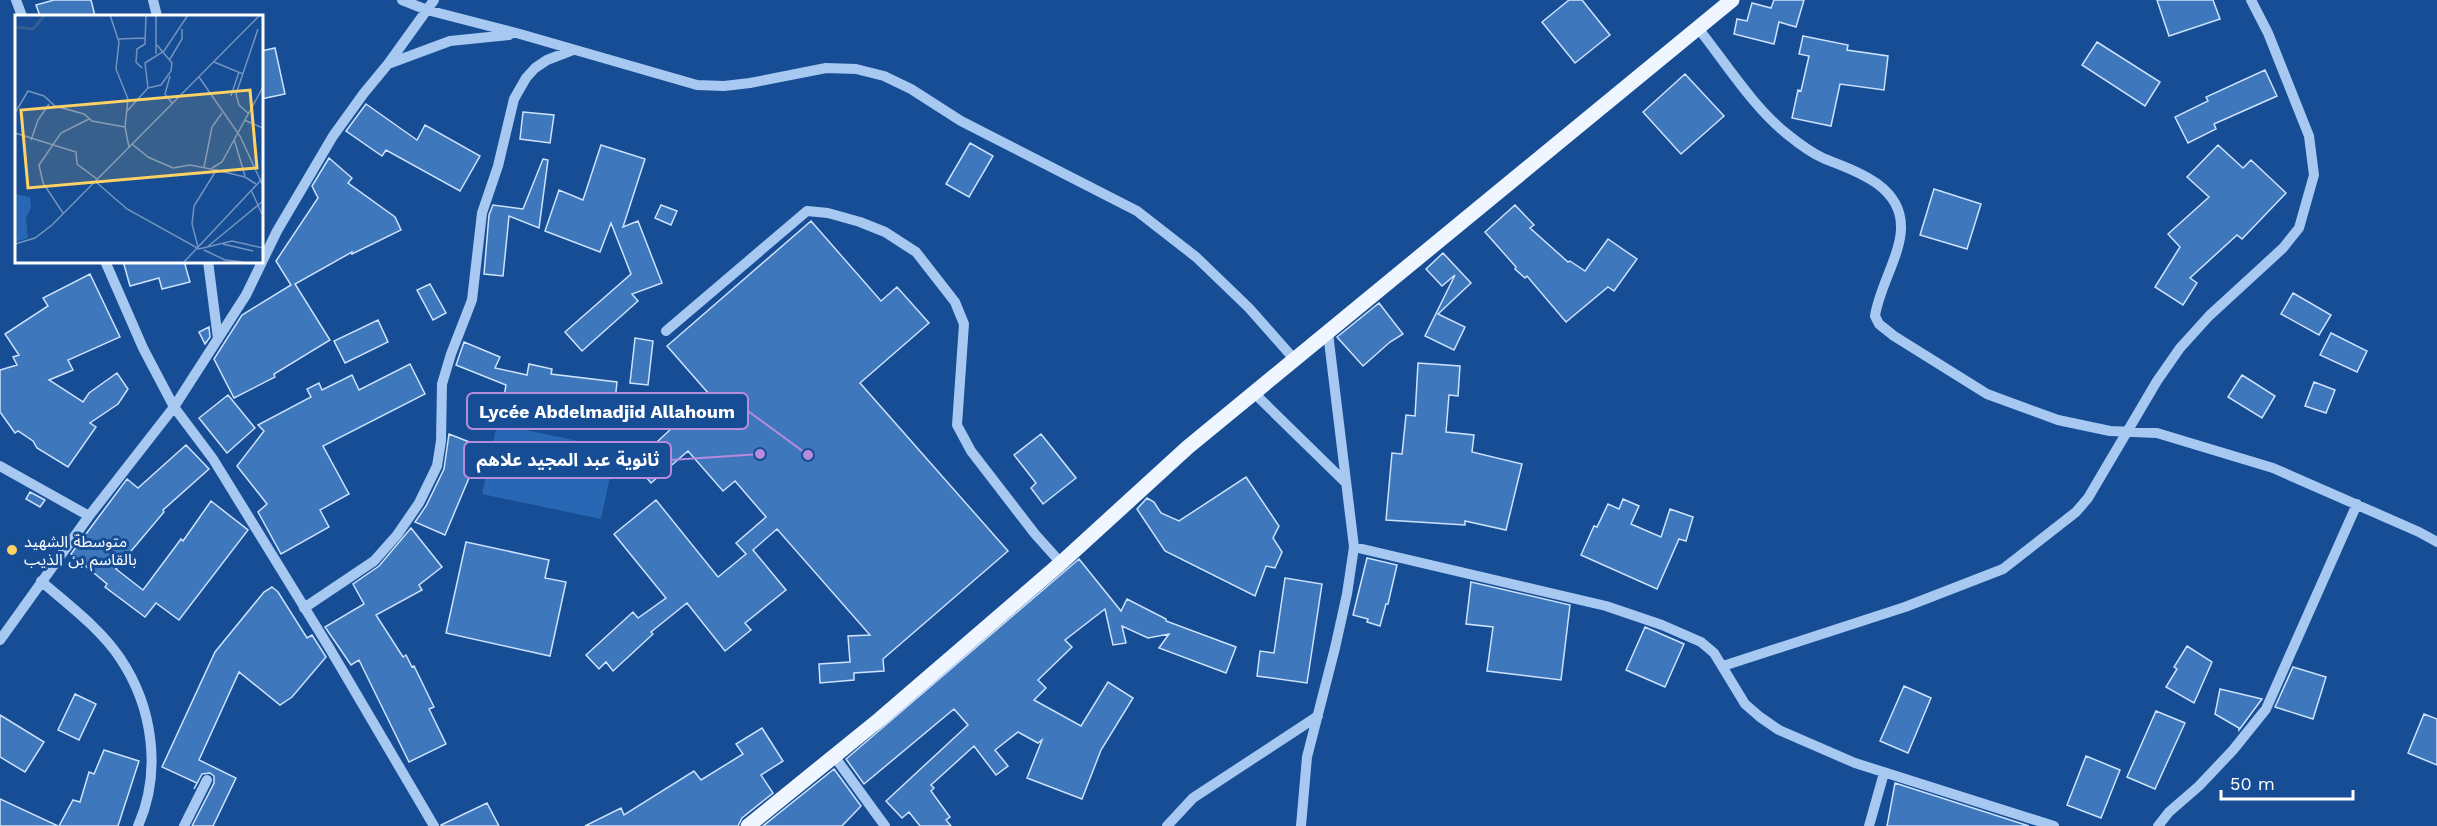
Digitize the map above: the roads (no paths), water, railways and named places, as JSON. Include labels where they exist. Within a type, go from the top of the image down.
[{"type":"main road","points":[[748,826],[1061,563],[1188,447],[1698,28],[1725,2]]},
{"type":"street","points":[[16,0],[22,15]]},
{"type":"street","points":[[153,0],[158,15]]},
{"type":"street","points":[[402,0],[431,5],[573,50],[697,85],[750,84],[826,68],[856,69],[884,76],[911,89],[961,121],[1137,211],[1196,257],[1249,309],[1295,360]]},
{"type":"street","points":[[1723,666],[1905,607],[2003,569],[2076,512],[2088,498],[2157,381],[2180,348],[2217,309],[2283,248],[2300,228],[2314,175],[2309,136],[2268,33],[2251,0]]},
{"type":"street","points":[[0,640],[89,516],[174,406],[246,295],[277,231],[333,136],[431,5]]},
{"type":"street","points":[[1698,28],[1767,115],[1785,133],[1823,158],[1867,176],[1894,201],[1902,228],[1875,316],[1879,324],[1894,336],[1987,394],[2058,420],[2110,431],[2157,433],[2273,468],[2437,542]]},
{"type":"street","points":[[388,64],[450,41],[520,34]]},
{"type":"street","points":[[304,608],[374,561],[397,535],[419,503],[437,465],[441,441],[442,384],[450,354],[463,328],[472,300],[482,213],[498,166],[514,99],[526,78],[535,68],[547,60],[573,50]]},
{"type":"street","points":[[666,331],[807,211],[828,213],[885,232],[916,252],[955,302],[964,324],[957,425],[971,451],[1035,534],[1061,563]]},
{"type":"street","points":[[105,262],[143,348],[174,406],[213,459],[434,826]]},
{"type":"street","points":[[208,262],[218,339]]},
{"type":"street","points":[[1301,826],[1307,757],[1347,594],[1354,547],[1328,333]]},
{"type":"street","points":[[1254,393],[1346,483]]},
{"type":"street","points":[[0,466],[89,516]]},
{"type":"street","points":[[2158,826],[2169,812],[2199,786],[2233,750],[2266,709],[2357,504]]},
{"type":"street","points":[[1354,547],[1606,606],[1662,625],[1701,642],[1714,653],[1745,704],[1779,730],[1855,763],[2054,826]]},
{"type":"street","points":[[41,581],[97,632],[120,657],[140,698],[148,724],[152,772],[149,792],[138,826]]},
{"type":"street","points":[[1167,826],[1193,798],[1317,716]]},
{"type":"street","points":[[834,756],[885,826]]},
{"type":"street","points":[[1869,826],[1884,773]]},
{"type":"street","points":[[184,826],[207,780]]},
{"type":"place","name":"ثانوية عبد المجيد علاهم","points":[[760,454]]},
{"type":"place","name":"Lycée Abdelmadjid Allahoum","points":[[808,455]]},
{"type":"place","name":"متوسطة الشهيد بالقاسم بن الذيب","points":[[12,550]]}]
